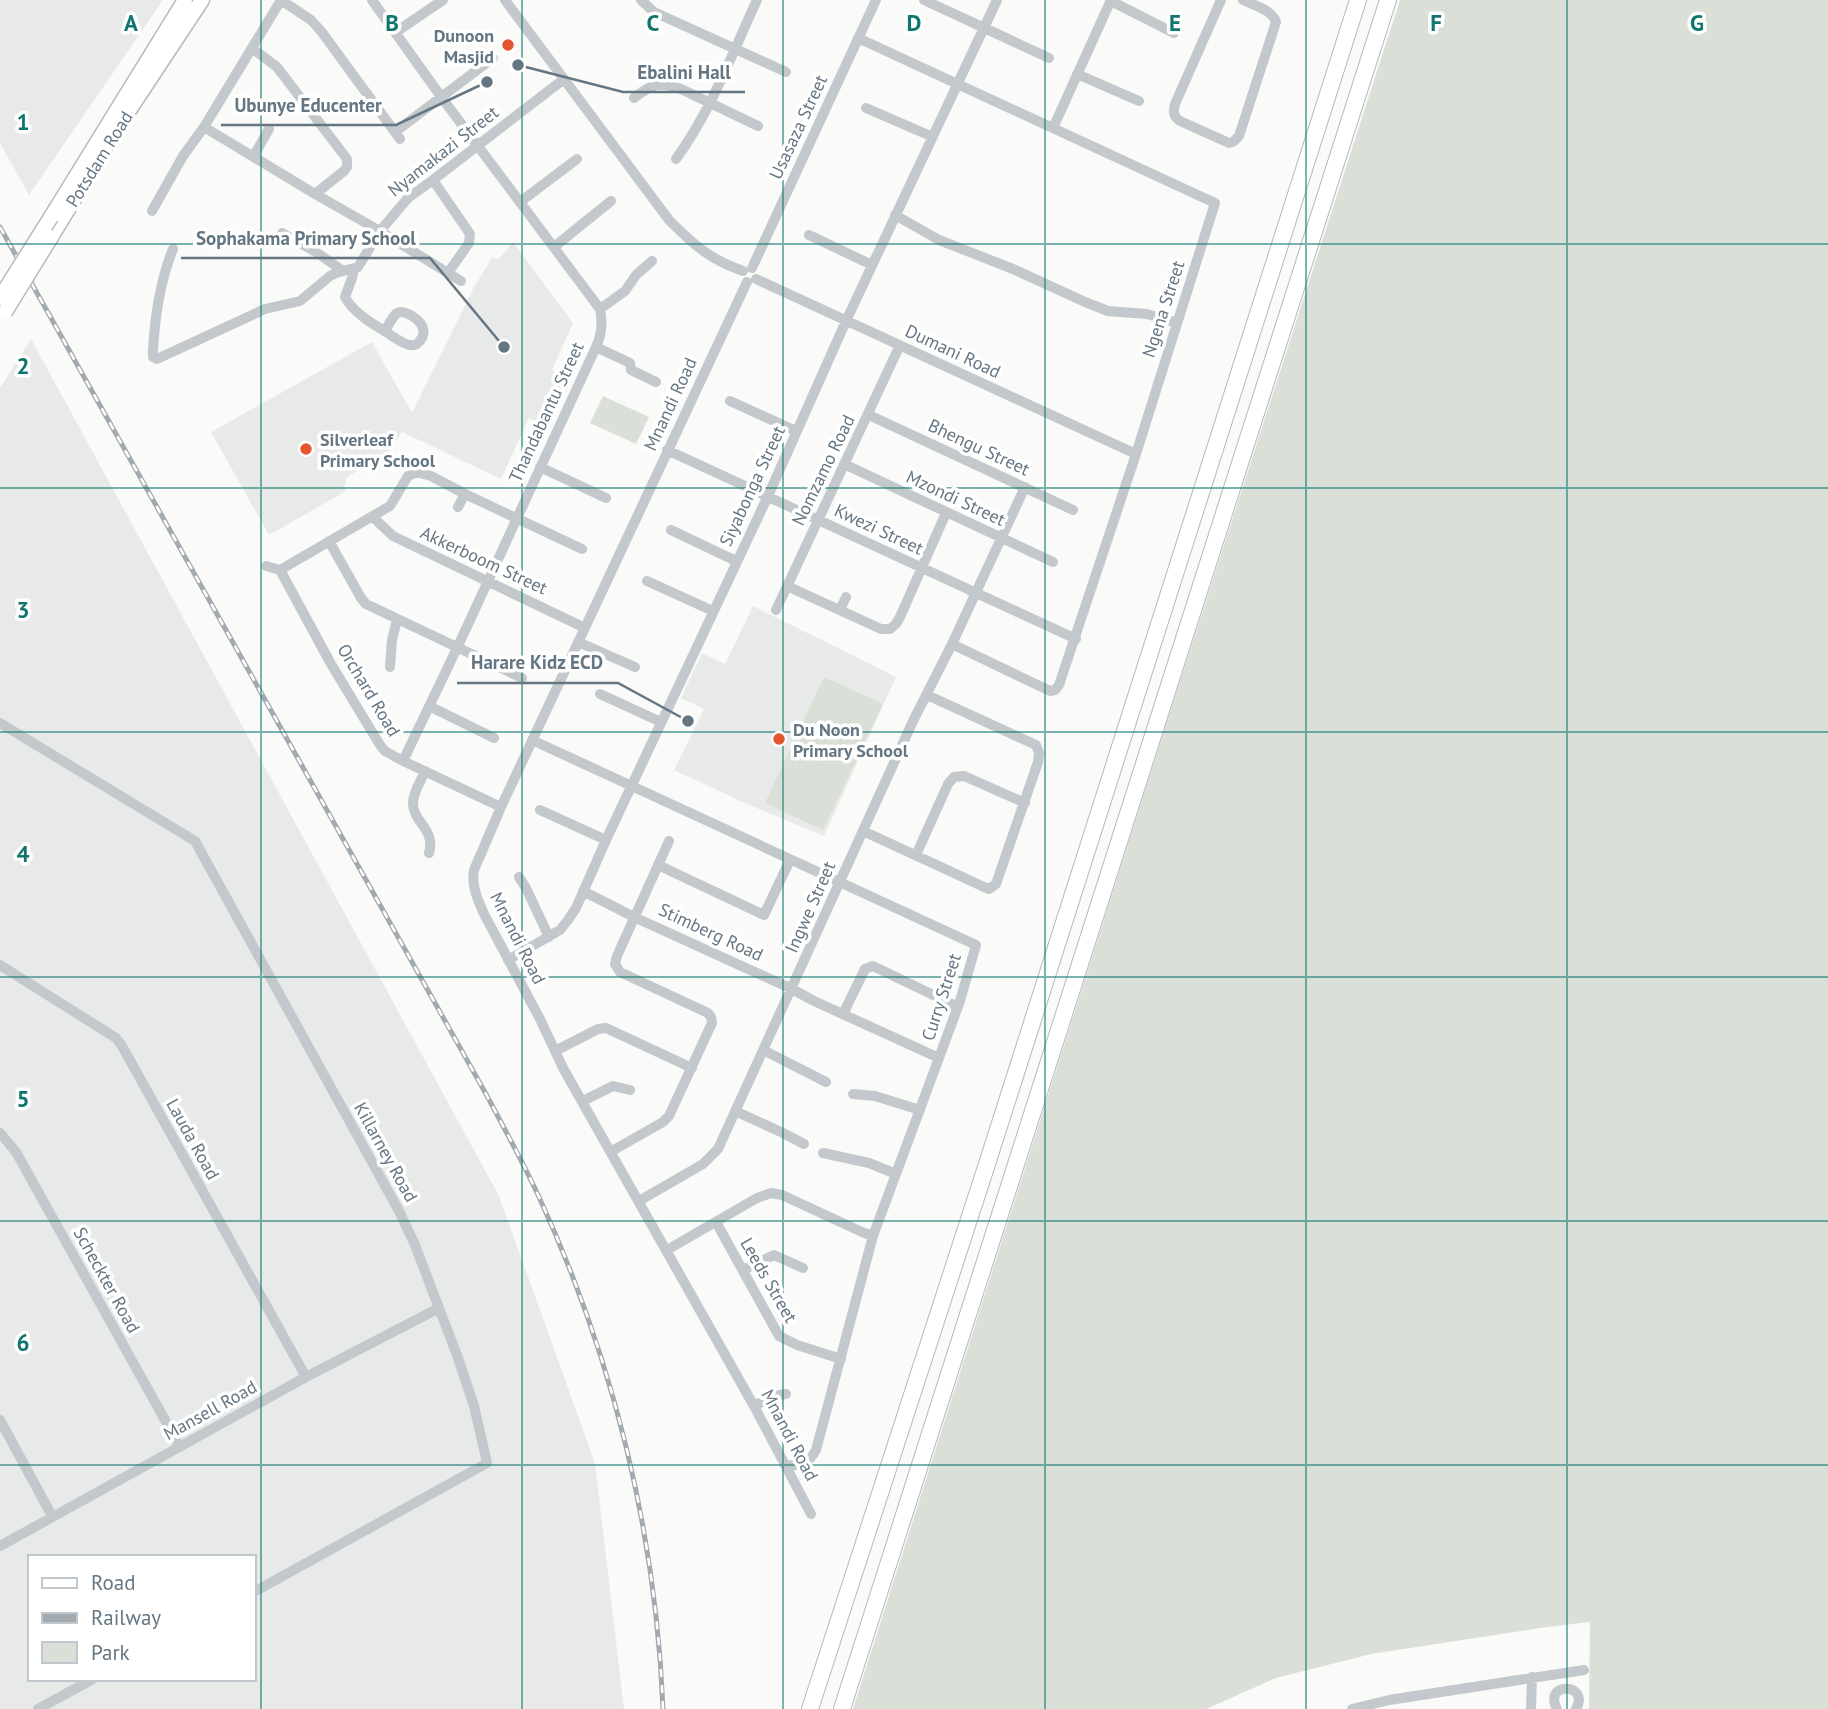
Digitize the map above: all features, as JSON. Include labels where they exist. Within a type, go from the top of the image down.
[{"type":"highway","points":[[810,1709],[987,1164],[1358,0]]},
{"type":"highway","points":[[842,1709],[1388,0]]},
{"type":"main road","name":"Potsdam Road","points":[[1,307],[51,217],[185,0]]},
{"type":"main road","name":"Potsdam Road","points":[[1,307],[51,237],[125,116],[202,0]]},
{"type":"street","points":[[152,211],[183,156],[204,127],[281,0],[311,20],[321,31],[398,135],[493,58]]},
{"type":"street","points":[[372,0],[600,309],[625,291],[636,275],[652,261]]},
{"type":"street","points":[[396,32],[443,0]]},
{"type":"street","name":"Dumani Road","points":[[505,0],[669,220],[705,253],[1136,454]]},
{"type":"street","points":[[641,0],[654,12],[786,72]]},
{"type":"street","points":[[676,159],[691,139],[710,102],[757,0]]},
{"type":"street","name":"Usasaza Street","points":[[749,275],[876,0]]},
{"type":"street","points":[[924,0],[1049,58]]},
{"type":"street","name":"Siyabonga Street","points":[[508,960],[559,930],[568,920],[583,891],[997,0]]},
{"type":"street","points":[[1221,0],[1175,104],[1174,115],[1180,121],[1223,142],[1234,142],[1237,139],[1276,22],[1270,13],[1243,0]]},
{"type":"street","points":[[1052,128],[1111,1],[1174,33]]},
{"type":"street","name":"Ngena Street","points":[[858,38],[1215,203],[1136,454],[1059,685],[1050,691],[952,644]]},
{"type":"street","points":[[253,48],[282,72],[346,159],[347,167],[344,172],[315,194]]},
{"type":"street","points":[[1077,74],[1139,101]]},
{"type":"street","name":"Nyamakazi Street","points":[[352,268],[408,198],[564,79]]},
{"type":"street","points":[[634,98],[649,86],[662,84],[681,89],[758,126]]},
{"type":"street","points":[[866,108],[933,137]]},
{"type":"street","points":[[204,127],[380,230],[461,281]]},
{"type":"street","points":[[253,157],[269,129]]},
{"type":"street","points":[[520,202],[577,159]]},
{"type":"street","points":[[433,180],[470,233],[469,243],[448,273]]},
{"type":"street","points":[[554,247],[611,201]]},
{"type":"street","points":[[895,215],[939,240],[1108,311],[1147,314],[1177,323]]},
{"type":"street","points":[[282,233],[352,268]]},
{"type":"street","points":[[809,236],[872,265]]},
{"type":"street","points":[[173,248],[157,306],[153,357],[157,359],[265,309],[300,301],[330,276],[352,268]]},
{"type":"street","points":[[352,268],[346,299],[361,315],[385,331]]},
{"type":"street","name":"Mnandi Road","points":[[749,275],[501,807],[472,876],[476,897],[541,1019],[555,1051],[754,1406],[811,1514]]},
{"type":"street","name":"Thandabantu Street","points":[[403,761],[600,338],[600,309]]},
{"type":"street","name":"Nomzamo Road","points":[[776,610],[900,345]]},
{"type":"street","points":[[596,347],[629,363],[631,370],[656,382]]},
{"type":"street","points":[[730,401],[796,431]]},
{"type":"street","name":"Bhengu Street","points":[[869,415],[1073,510]]},
{"type":"street","name":"Kwezi Street","points":[[667,450],[1076,639]]},
{"type":"street","name":"Mzondi Street","points":[[844,464],[1053,562]]},
{"type":"street","points":[[540,467],[606,498]]},
{"type":"street","points":[[267,566],[280,570],[373,517],[390,506],[408,476],[417,472],[431,476],[582,549]]},
{"type":"street","name":"Ingwe Street","points":[[639,1200],[710,1159],[718,1149],[863,831],[1025,487]]},
{"type":"street","points":[[458,507],[465,494]]},
{"type":"street","points":[[788,586],[881,629],[890,629],[896,624],[946,513]]},
{"type":"street","name":"Akkerboom Street","points":[[373,517],[393,536],[585,628]]},
{"type":"street","points":[[671,530],[736,561]]},
{"type":"street","points":[[329,541],[361,598],[371,607],[522,678]]},
{"type":"street","name":"Orchard Road","points":[[280,570],[375,738],[385,751],[501,807]]},
{"type":"street","points":[[647,581],[713,611]]},
{"type":"street","points":[[840,610],[846,597]]},
{"type":"street","points":[[390,667],[397,620]]},
{"type":"street","points":[[890,629],[894,642]]},
{"type":"street","points":[[578,642],[635,667]]},
{"type":"street","points":[[600,694],[661,722]]},
{"type":"street","points":[[863,831],[989,889],[998,881],[1025,803],[1039,752],[1036,745],[927,695]]},
{"type":"street","points":[[429,706],[494,738]]},
{"type":"street","name":"Killarney Road","points":[[0,723],[195,841],[400,1212],[415,1245],[474,1406],[487,1463],[256,1591]]},
{"type":"street","name":"Curry Street","points":[[533,740],[976,945],[958,1007],[873,1236],[812,1458],[802,1465],[786,1465]]},
{"type":"street","points":[[425,771],[413,804],[416,815],[431,841],[429,853]]},
{"type":"street","points":[[916,855],[948,784],[954,777],[964,776],[1025,803]]},
{"type":"street","points":[[540,810],[606,840]]},
{"type":"street","points":[[612,1151],[667,1119],[711,1028],[712,1019],[708,1013],[620,972],[615,960],[669,841]]},
{"type":"street","points":[[767,928],[764,915],[790,860]]},
{"type":"street","points":[[658,865],[764,915]]},
{"type":"street","points":[[519,877],[549,937]]},
{"type":"street","name":"Stimberg Road","points":[[583,891],[939,1058]]},
{"type":"street","name":"Lauda Road","points":[[0,965],[116,1038],[122,1046],[306,1377]]},
{"type":"street","points":[[843,1014],[865,969],[873,966],[958,1007]]},
{"type":"street","points":[[555,1051],[598,1029],[606,1028],[692,1068]]},
{"type":"street","points":[[763,1050],[825,1082]]},
{"type":"street","points":[[583,1101],[609,1087],[629,1090]]},
{"type":"street","points":[[853,1094],[875,1096],[919,1110]]},
{"type":"street","points":[[734,1111],[804,1144]]},
{"type":"street","name":"Scheckter Road","points":[[0,1133],[16,1152],[180,1447]]},
{"type":"street","points":[[823,1153],[870,1163],[896,1174]]},
{"type":"street","points":[[667,1250],[757,1198],[772,1194],[782,1195],[873,1236]]},
{"type":"street","name":"Leeds Street","points":[[716,1222],[779,1336],[797,1345],[841,1359]]},
{"type":"street","points":[[743,1270],[774,1255],[803,1268]]},
{"type":"street","name":"Mansell Road","points":[[0,1546],[306,1377],[439,1308]]},
{"type":"street","points":[[754,1406],[773,1396],[786,1394]]},
{"type":"street","points":[[0,1420],[52,1516]]},
{"type":"street","points":[[1352,1709],[1584,1670]]},
{"type":"street","points":[[1532,1677],[1533,1709],[1556,1708],[1555,1695],[1565,1688],[1576,1692],[1579,1700],[1577,1709]]},
{"type":"street","points":[[38,1709],[89,1681]]},
{"type":"shaded area","points":[[0,0],[163,0],[29,195],[0,143]]},
{"type":"shaded area","points":[[513,242],[573,323],[552,370],[571,380],[549,427],[529,418],[501,479],[402,432],[377,471],[367,465],[347,477],[344,487],[346,491],[269,535],[211,432],[372,342],[412,413],[474,287],[492,258],[499,259]]},
{"type":"shaded area","points":[[31,339],[499,1196],[595,1463],[624,1709],[0,1709],[0,388]]},
{"type":"shaded area","name":"Du Noon Primary School","points":[[753,606],[896,677],[824,836],[674,770],[704,709],[681,698],[702,653],[725,664]]},
{"type":"green space","points":[[1400,0],[1828,0],[1828,1709],[1589,1709],[1590,1622],[1371,1654],[1276,1678],[1206,1709],[853,1709],[1164,731]]},
{"type":"green space","points":[[603,396],[649,417],[636,444],[590,423]]},
{"type":"green space","points":[[824,677],[883,704],[823,830],[765,803]]},
{"type":"railway","points":[[0,227],[486,1094],[539,1197],[589,1320],[626,1447],[651,1577],[663,1709]]},
{"type":"place","name":"Dunoon Masjid","points":[[508,45]]},
{"type":"place","name":"Ebalini Hall","points":[[518,65]]},
{"type":"place","name":"Ubunye Educenter","points":[[487,82]]},
{"type":"place","name":"Sophakama Primary School","points":[[504,347]]},
{"type":"place","name":"Silverleaf Primary School","points":[[306,449]]},
{"type":"place","name":"Harare Kidz ECD","points":[[688,721]]},
{"type":"place","name":"Du Noon Primary School","points":[[779,739]]}]
